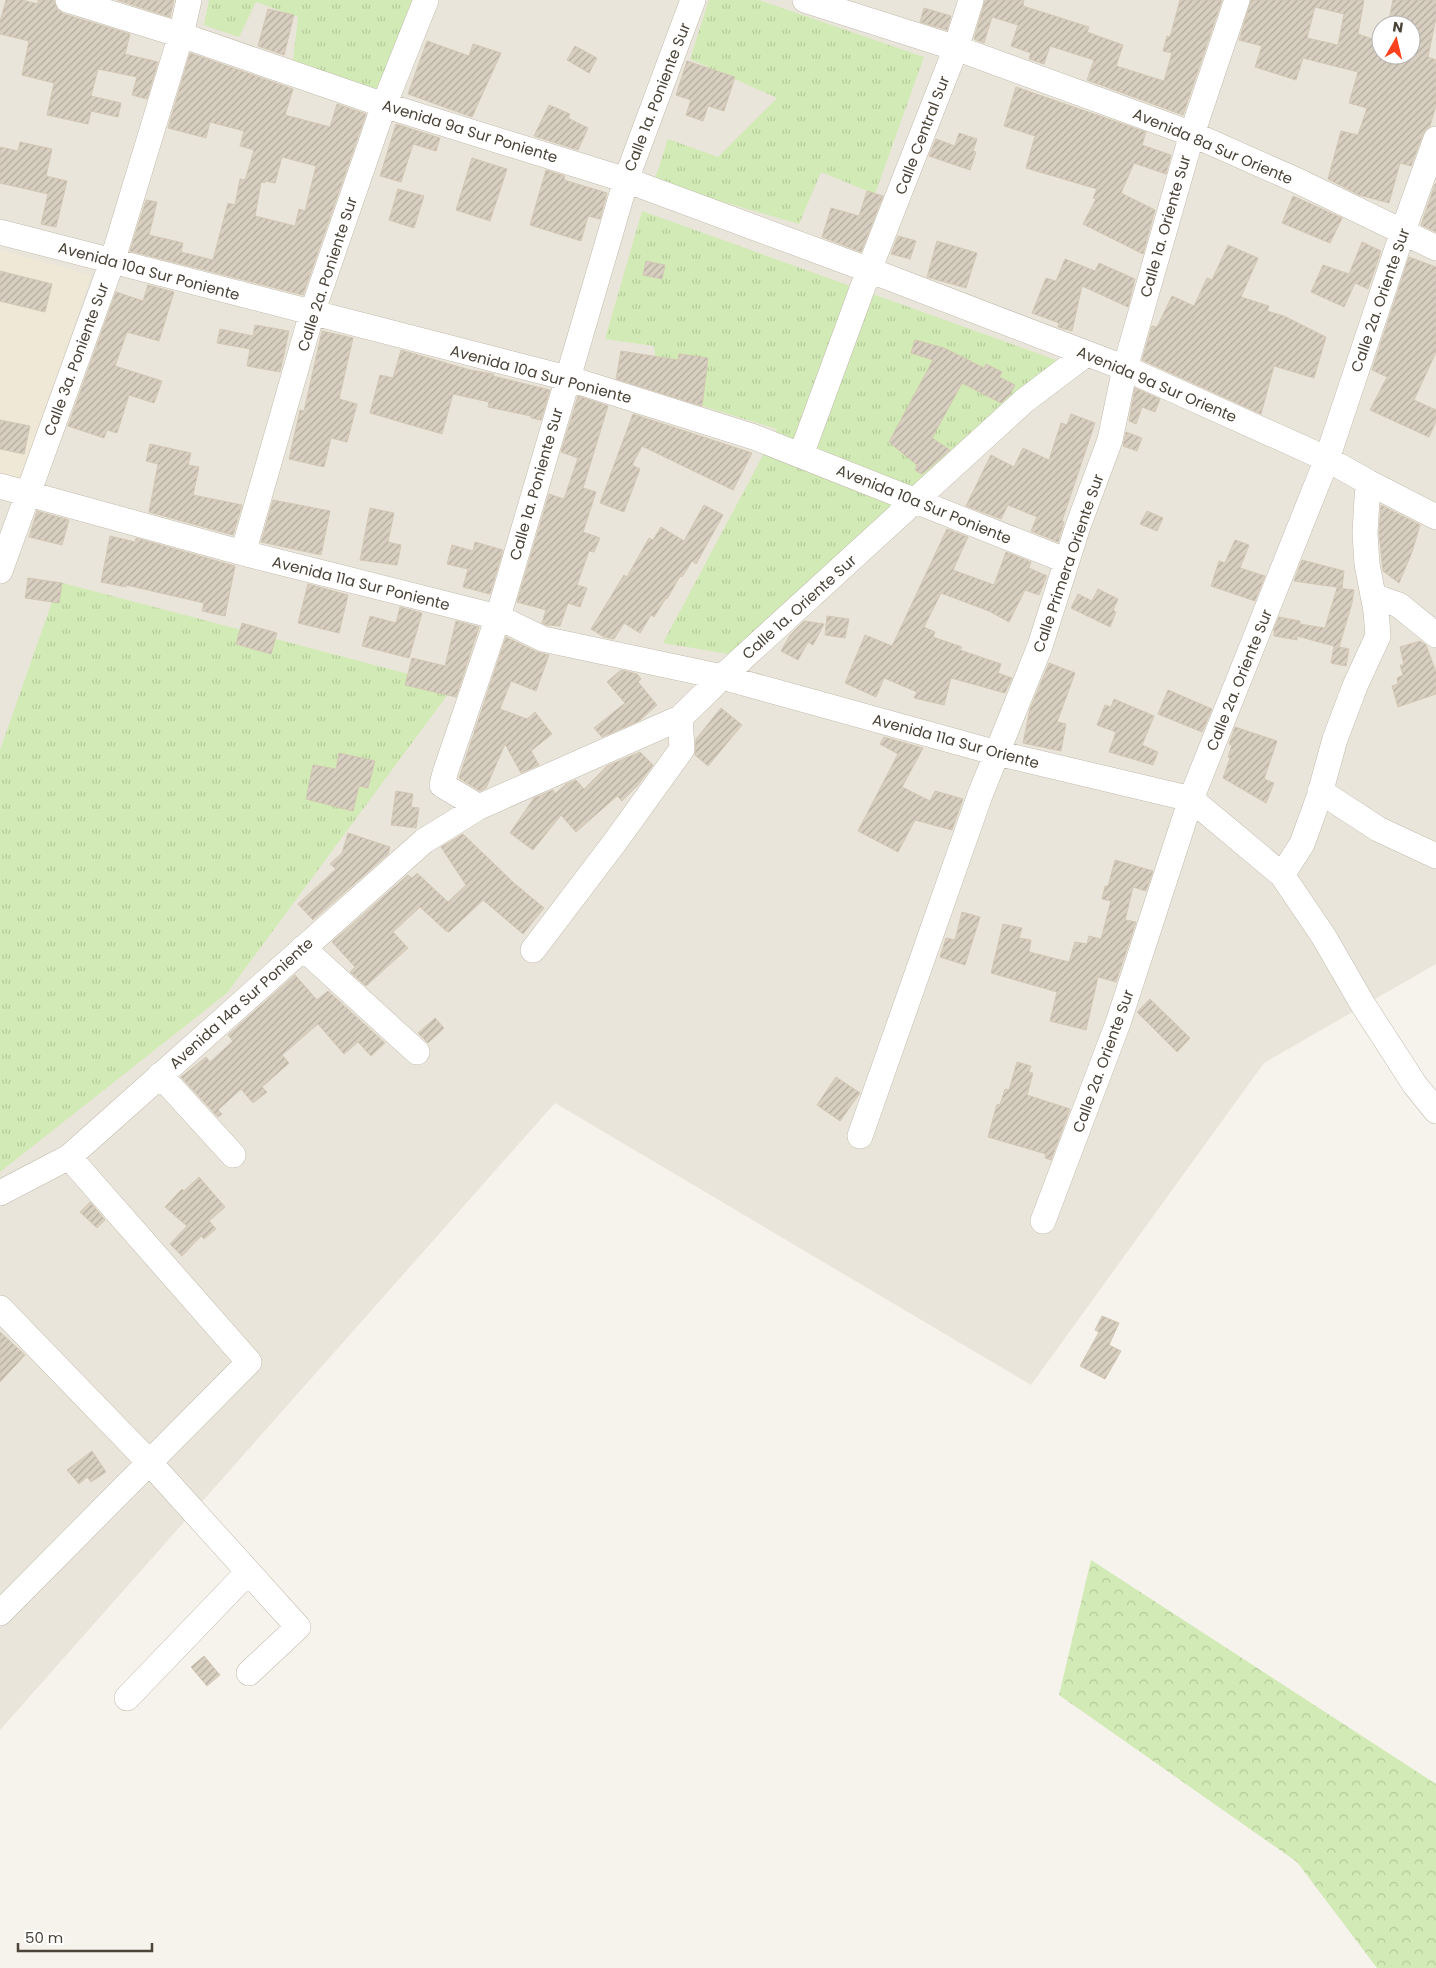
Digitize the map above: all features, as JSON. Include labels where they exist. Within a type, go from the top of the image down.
[{"type":"street","name":"Avenida 9a Sur Poniente","points":[[68,0],[181,35],[384,105],[626,180],[870,270]]},
{"type":"street","name":"Calle 3a. Poniente Sur","points":[[0,571],[112,262],[181,35],[189,0]]},
{"type":"street","name":"Calle 2a. Poniente Sur","points":[[243,553],[312,313],[384,105],[426,0]]},
{"type":"street","name":"Calle 1a. Poniente Sur","points":[[480,807],[442,785],[445,773],[498,617],[626,180],[693,0]]},
{"type":"street","name":"Avenida 8a Sur Oriente","points":[[806,0],[956,48],[1192,134],[1436,248]]},
{"type":"street","name":"Calle Central Sur","points":[[801,455],[956,48],[971,0]]},
{"type":"street","name":"Calle 1a. Oriente Sur","points":[[1125,368],[1192,134],[1238,0]]},
{"type":"street","name":"Calle 2a. Oriente Sur","points":[[1043,1221],[1118,1022],[1191,799],[1327,459],[1403,231],[1436,140]]},
{"type":"street","name":"Avenida 10a Sur Poniente","points":[[0,232],[567,378],[754,437],[1067,561]]},
{"type":"street","name":"Avenida 9a Sur Oriente","points":[[870,270],[1125,368],[1327,459],[1436,517]]},
{"type":"street","name":"Calle 1a. Oriente Sur","points":[[480,807],[680,718],[722,677],[1024,401],[1086,354]]},
{"type":"street","name":"Calle Primera Oriente Sur","points":[[860,1136],[980,795],[1040,646],[1078,526],[1110,440],[1125,368]]},
{"type":"street","points":[[1282,875],[1302,844],[1335,739],[1355,686],[1378,636],[1364,533],[1368,482]]},
{"type":"street","name":"Avenida 11a Sur Poniente","points":[[0,486],[243,553],[498,617],[543,639],[722,677]]},
{"type":"street","points":[[1373,596],[1400,605],[1436,635]]},
{"type":"street","name":"Avenida 11a Sur Oriente","points":[[722,677],[997,754],[1191,799]]},
{"type":"street","points":[[533,950],[615,842],[682,749],[680,718]]},
{"type":"street","points":[[1320,791],[1378,829],[1436,856]]},
{"type":"street","points":[[1191,799],[1282,875],[1324,937],[1362,1003],[1415,1085],[1436,1111]]},
{"type":"street","name":"Avenida 14a Sur Poniente","points":[[0,1193],[69,1157],[424,841],[480,807]]},
{"type":"street","points":[[303,948],[417,1052]]},
{"type":"street","points":[[160,1075],[233,1155]]},
{"type":"street","points":[[0,1614],[249,1362],[69,1157]]},
{"type":"street","points":[[0,1308],[150,1463],[298,1627],[249,1673]]},
{"type":"street","points":[[127,1698],[248,1572]]},
{"type":"shaded area","points":[[0,0],[1436,0],[1436,964],[1264,1063],[1031,1385],[555,1103],[0,1730]]},
{"type":"shaded area","points":[[0,250],[91,275],[20,484],[0,478]]},
{"type":"green space","points":[[209,0],[413,0],[380,93],[293,60],[298,17],[256,2],[239,37],[204,25]]},
{"type":"green space","points":[[709,0],[759,0],[924,57],[875,194],[821,172],[799,224],[654,182],[668,139],[718,157],[777,98],[690,59]]},
{"type":"green space","points":[[642,211],[1073,366],[729,654],[663,643],[777,429],[660,393],[654,346],[605,339]]},
{"type":"green space","points":[[59,582],[454,686],[227,993],[0,1172],[0,750]]},
{"type":"green space","points":[[1091,1560],[1436,1784],[1436,1968],[1377,1968],[1297,1862],[1059,1695]]},
{"type":"building","points":[[6,0],[22,0],[38,4],[38,0],[54,0],[57,9],[64,14],[130,34],[125,54],[158,62],[147,99],[132,95],[137,77],[98,69],[91,96],[121,103],[118,117],[91,111],[88,124],[47,115],[54,83],[22,75],[29,41],[0,34],[0,22]]},
{"type":"building","points":[[117,0],[174,0],[170,17]]},
{"type":"building","points":[[985,0],[1024,0],[1023,6],[1089,27],[1087,32],[1123,45],[1116,66],[1164,81],[1172,53],[1163,51],[1167,36],[1170,37],[1180,0],[1222,0],[1183,115],[1087,80],[1094,60],[1050,46],[1044,64],[1029,59],[1031,53],[1011,46],[1018,25],[992,17],[984,43],[974,39]]},
{"type":"building","points":[[1251,0],[1364,0],[1358,34],[1371,39],[1371,65],[1421,65],[1421,15],[1390,15],[1393,0],[1436,0],[1436,18],[1428,57],[1436,60],[1436,105],[1430,126],[1423,134],[1411,166],[1400,163],[1389,203],[1359,195],[1328,179],[1341,131],[1358,135],[1367,108],[1349,103],[1358,72],[1303,58],[1296,80],[1255,67],[1262,46],[1239,40]],"holes":[[[1315,7],[1344,14],[1338,45],[1307,38]]]},
{"type":"building","points":[[924,8],[951,16],[947,30],[920,22]]},
{"type":"building","points":[[268,9],[294,15],[284,55],[258,46]]},
{"type":"building","points":[[427,41],[469,56],[473,44],[501,53],[472,117],[408,94]]},
{"type":"building","points":[[575,46],[597,58],[589,73],[567,60]]},
{"type":"building","points":[[190,53],[293,89],[285,115],[330,127],[337,104],[366,114],[303,295],[130,251],[146,200],[157,202],[149,235],[183,243],[181,252],[213,260],[228,203],[235,205],[240,179],[245,180],[254,150],[240,146],[244,131],[210,122],[206,138],[168,128]],"holes":[[[282,157],[316,166],[305,211],[299,209],[295,226],[255,216],[261,182],[275,183]]]},
{"type":"building","points":[[687,61],[735,77],[724,111],[708,106],[703,121],[686,115],[691,100],[676,95]]},
{"type":"building","points":[[1016,87],[1146,132],[1142,145],[1171,155],[1166,174],[1134,163],[1121,193],[1155,210],[1143,254],[1083,224],[1096,199],[1093,198],[1097,189],[1026,168],[1035,136],[1004,126]]},
{"type":"building","points":[[549,105],[570,114],[568,118],[588,128],[578,150],[534,136]]},
{"type":"building","points":[[396,124],[440,138],[436,151],[413,144],[401,182],[380,176]]},
{"type":"building","points":[[959,133],[977,139],[973,151],[976,152],[970,170],[929,156],[936,139],[955,146]]},
{"type":"building","points":[[20,142],[52,149],[46,176],[67,181],[56,227],[41,224],[48,194],[0,183],[0,147],[18,151]]},
{"type":"building","points":[[472,158],[507,169],[490,221],[456,210]]},
{"type":"building","points":[[546,170],[565,176],[564,180],[607,193],[600,219],[588,216],[581,241],[530,225]]},
{"type":"building","points":[[1436,184],[1436,232],[1421,225]]},
{"type":"building","points":[[398,189],[424,196],[414,228],[389,220]]},
{"type":"building","points":[[867,191],[883,196],[861,252],[822,237],[831,208],[859,216]]},
{"type":"building","points":[[1293,196],[1342,218],[1330,243],[1282,223]]},
{"type":"building","points":[[898,236],[916,241],[910,259],[891,254]]},
{"type":"building","points":[[937,241],[977,253],[966,288],[927,277]]},
{"type":"building","points":[[1362,242],[1381,251],[1368,289],[1355,283],[1344,307],[1311,292],[1323,265],[1349,274]]},
{"type":"building","points":[[1228,245],[1258,258],[1241,297],[1269,306],[1267,311],[1284,316],[1326,337],[1314,378],[1274,366],[1261,414],[1142,360],[1152,326],[1157,327],[1172,296],[1194,306],[1207,278],[1212,280]]},
{"type":"building","points":[[1409,257],[1436,267],[1436,352],[1414,400],[1436,410],[1436,421],[1429,437],[1370,410],[1387,377],[1372,370]]},
{"type":"building","points":[[1065,259],[1095,271],[1099,263],[1135,279],[1128,307],[1082,286],[1072,331],[1058,327],[1059,323],[1032,313],[1046,278],[1056,281]]},
{"type":"building","points":[[646,261],[665,265],[662,279],[643,275]]},
{"type":"building","points":[[0,271],[52,284],[45,312],[0,301]]},
{"type":"building","points":[[148,285],[174,292],[159,341],[127,332],[115,366],[162,381],[154,403],[129,395],[117,433],[107,430],[104,438],[68,426],[116,292],[143,301]]},
{"type":"building","points":[[255,325],[289,331],[280,372],[247,366],[250,349],[217,343],[220,329],[253,336]]},
{"type":"building","points":[[322,331],[353,338],[339,399],[357,404],[347,442],[331,438],[324,467],[289,459],[300,410],[304,411]]},
{"type":"building","points":[[915,340],[944,348],[984,368],[986,364],[1002,372],[999,377],[1015,385],[1010,394],[1001,403],[962,383],[932,438],[950,450],[922,474],[915,470],[917,465],[889,442],[933,360],[911,353]]},
{"type":"building","points":[[401,350],[550,390],[541,420],[531,418],[531,416],[488,407],[489,402],[453,394],[442,434],[370,413],[380,375],[393,378]]},
{"type":"building","points":[[621,351],[678,360],[679,354],[708,358],[702,406],[616,379]]},
{"type":"building","points":[[1135,388],[1160,399],[1155,412],[1142,407],[1136,424],[1129,421]]},
{"type":"building","points":[[578,396],[608,406],[583,488],[596,492],[583,532],[600,538],[594,552],[589,551],[577,585],[587,588],[580,607],[568,603],[560,626],[546,625],[542,623],[546,610],[517,602],[549,494],[564,499],[578,458],[561,452]]},
{"type":"building","points":[[633,414],[752,453],[733,490],[642,446],[632,465],[640,469],[624,512],[600,503]]},
{"type":"building","points":[[1071,414],[1095,423],[1062,521],[1064,522],[1058,542],[1031,531],[1037,517],[1008,505],[1001,519],[966,506],[991,455],[1014,467],[1023,448],[1049,460],[1061,423],[1067,425]]},
{"type":"building","points":[[0,420],[30,426],[24,454],[0,449]]},
{"type":"building","points":[[1126,432],[1142,438],[1137,451],[1123,446]]},
{"type":"building","points":[[150,444],[191,453],[188,465],[199,467],[193,495],[242,505],[233,535],[149,512],[158,464],[146,461]]},
{"type":"building","points":[[273,500],[330,511],[321,555],[261,542]]},
{"type":"building","points":[[704,505],[723,515],[696,564],[692,561],[682,577],[680,576],[654,617],[651,615],[640,633],[624,623],[614,639],[604,637],[591,629],[624,575],[627,577],[649,538],[653,540],[661,527],[684,541]]},
{"type":"building","points":[[1381,505],[1420,525],[1412,552],[1399,583],[1383,571],[1379,533]]},
{"type":"building","points":[[370,508],[394,513],[388,542],[401,545],[397,565],[360,560]]},
{"type":"building","points":[[37,511],[69,520],[62,545],[29,537]]},
{"type":"building","points":[[1147,511],[1163,518],[1157,531],[1140,524]]},
{"type":"building","points":[[947,529],[968,537],[953,570],[994,585],[1006,552],[1031,562],[1029,568],[1047,576],[1039,595],[1025,590],[1009,622],[989,611],[941,593],[924,627],[935,632],[933,637],[962,647],[960,650],[1001,664],[998,673],[1012,678],[1005,693],[951,678],[944,705],[914,698],[917,692],[884,678],[876,697],[845,683],[865,635],[892,646]]},
{"type":"building","points":[[110,536],[135,542],[136,538],[235,566],[225,616],[202,611],[204,603],[126,585],[126,587],[101,582]]},
{"type":"building","points":[[1235,540],[1249,545],[1240,568],[1265,576],[1255,601],[1211,586],[1219,561],[1225,563]]},
{"type":"building","points":[[475,542],[503,550],[490,594],[463,587],[468,569],[447,564],[452,545],[473,551]]},
{"type":"building","points":[[1302,560],[1344,571],[1342,588],[1294,581]]},
{"type":"building","points":[[28,578],[62,583],[59,603],[25,598]]},
{"type":"building","points":[[308,584],[348,595],[339,633],[298,623]]},
{"type":"building","points":[[1337,588],[1354,590],[1339,647],[1349,649],[1346,666],[1331,663],[1334,646],[1297,636],[1297,640],[1274,636],[1274,629],[1279,617],[1300,621],[1300,624],[1325,628]]},
{"type":"building","points":[[1098,589],[1118,599],[1113,610],[1116,612],[1110,627],[1071,608],[1078,594],[1092,601]]},
{"type":"building","points":[[400,607],[422,613],[409,658],[362,646],[370,616],[396,623]]},
{"type":"building","points":[[827,616],[849,619],[845,638],[825,635]]},
{"type":"building","points":[[456,621],[479,627],[456,697],[405,685],[412,658],[445,666]]},
{"type":"building","points":[[804,621],[824,624],[813,645],[808,642],[798,660],[781,651],[790,635]]},
{"type":"building","points":[[242,623],[277,633],[271,654],[236,644]]},
{"type":"building","points":[[506,637],[537,652],[549,655],[536,691],[511,681],[500,709],[527,719],[535,712],[552,734],[531,751],[539,765],[521,773],[505,744],[486,788],[480,791],[459,778]]},
{"type":"building","points":[[1420,641],[1426,645],[1436,672],[1436,694],[1398,707],[1392,686],[1398,684],[1397,678],[1403,675],[1400,665],[1404,665],[1400,647]]},
{"type":"building","points":[[1049,663],[1075,673],[1057,722],[1066,724],[1061,751],[1023,743],[1030,709]]},
{"type":"building","points":[[621,670],[637,674],[641,679],[638,682],[657,705],[639,721],[602,737],[594,728],[625,703],[607,682]]},
{"type":"building","points":[[1168,690],[1212,709],[1202,732],[1158,714]]},
{"type":"building","points":[[1114,699],[1154,716],[1142,745],[1158,752],[1153,765],[1109,752],[1116,732],[1097,725],[1105,705],[1111,707]]},
{"type":"building","points":[[721,708],[742,725],[708,766],[695,755],[696,739]]},
{"type":"building","points":[[1235,727],[1277,741],[1264,779],[1274,783],[1266,803],[1223,778],[1230,758],[1228,757],[1232,745],[1229,744]]},
{"type":"building","points":[[884,737],[923,748],[902,787],[930,801],[935,791],[963,799],[952,830],[915,820],[898,852],[858,831],[898,754],[880,744]]},
{"type":"building","points":[[640,752],[653,765],[637,786],[622,801],[617,796],[576,832],[561,815],[533,850],[510,833],[534,798],[553,790],[555,794],[566,784],[576,780],[584,789],[607,766]]},
{"type":"building","points":[[339,753],[375,761],[368,788],[359,786],[353,811],[306,799],[313,765],[336,769]]},
{"type":"building","points":[[396,791],[413,794],[411,807],[419,808],[416,828],[391,825]]},
{"type":"building","points":[[348,833],[390,847],[388,854],[313,920],[298,904],[336,869],[330,864],[342,853]]},
{"type":"building","points":[[463,834],[515,884],[544,908],[523,934],[483,900],[449,932],[420,907],[393,932],[408,948],[366,986],[350,972],[355,967],[332,942],[408,875],[412,878],[417,873],[448,902],[466,885],[441,847]]},
{"type":"building","points":[[1115,860],[1153,871],[1146,891],[1133,887],[1125,920],[1136,922],[1116,982],[1098,977],[1086,1030],[1050,1021],[1057,992],[991,973],[1003,924],[1022,928],[1019,938],[1031,940],[1029,952],[1069,962],[1075,942],[1087,944],[1089,936],[1101,939],[1111,901],[1102,899],[1105,886],[1108,886]]},
{"type":"building","points":[[962,912],[980,917],[965,965],[940,957],[946,938],[955,940]]},
{"type":"building","points":[[295,975],[317,1000],[328,991],[385,1043],[371,1056],[358,1042],[344,1054],[318,1024],[282,1055],[289,1063],[262,1087],[267,1092],[253,1103],[241,1089],[218,1110],[222,1114],[218,1117],[181,1077],[206,1057],[210,1062],[233,1041],[228,1035]]},
{"type":"building","points":[[1150,999],[1190,1038],[1177,1052],[1137,1012]]},
{"type":"building","points":[[435,1018],[444,1028],[428,1043],[418,1033]]},
{"type":"building","points":[[1017,1062],[1031,1066],[1029,1072],[1033,1073],[1027,1095],[1070,1109],[1051,1160],[1045,1158],[1046,1154],[988,1137],[997,1104],[1000,1105],[1005,1089],[1009,1090]]},
{"type":"building","points":[[836,1077],[860,1093],[840,1121],[817,1105]]},
{"type":"building","points":[[199,1177],[225,1207],[209,1221],[216,1229],[204,1239],[201,1236],[182,1256],[170,1244],[187,1226],[165,1207],[182,1189],[184,1191]]},
{"type":"building","points":[[90,1202],[105,1220],[97,1228],[80,1212]]},
{"type":"building","points":[[1102,1316],[1119,1323],[1109,1345],[1121,1351],[1105,1379],[1080,1366],[1099,1332],[1095,1330]]},
{"type":"building","points":[[0,1332],[25,1355],[0,1382]]},
{"type":"building","points":[[92,1451],[106,1472],[91,1482],[87,1477],[79,1484],[67,1470]]},
{"type":"building","points":[[204,1656],[220,1675],[207,1686],[191,1667]]}]
